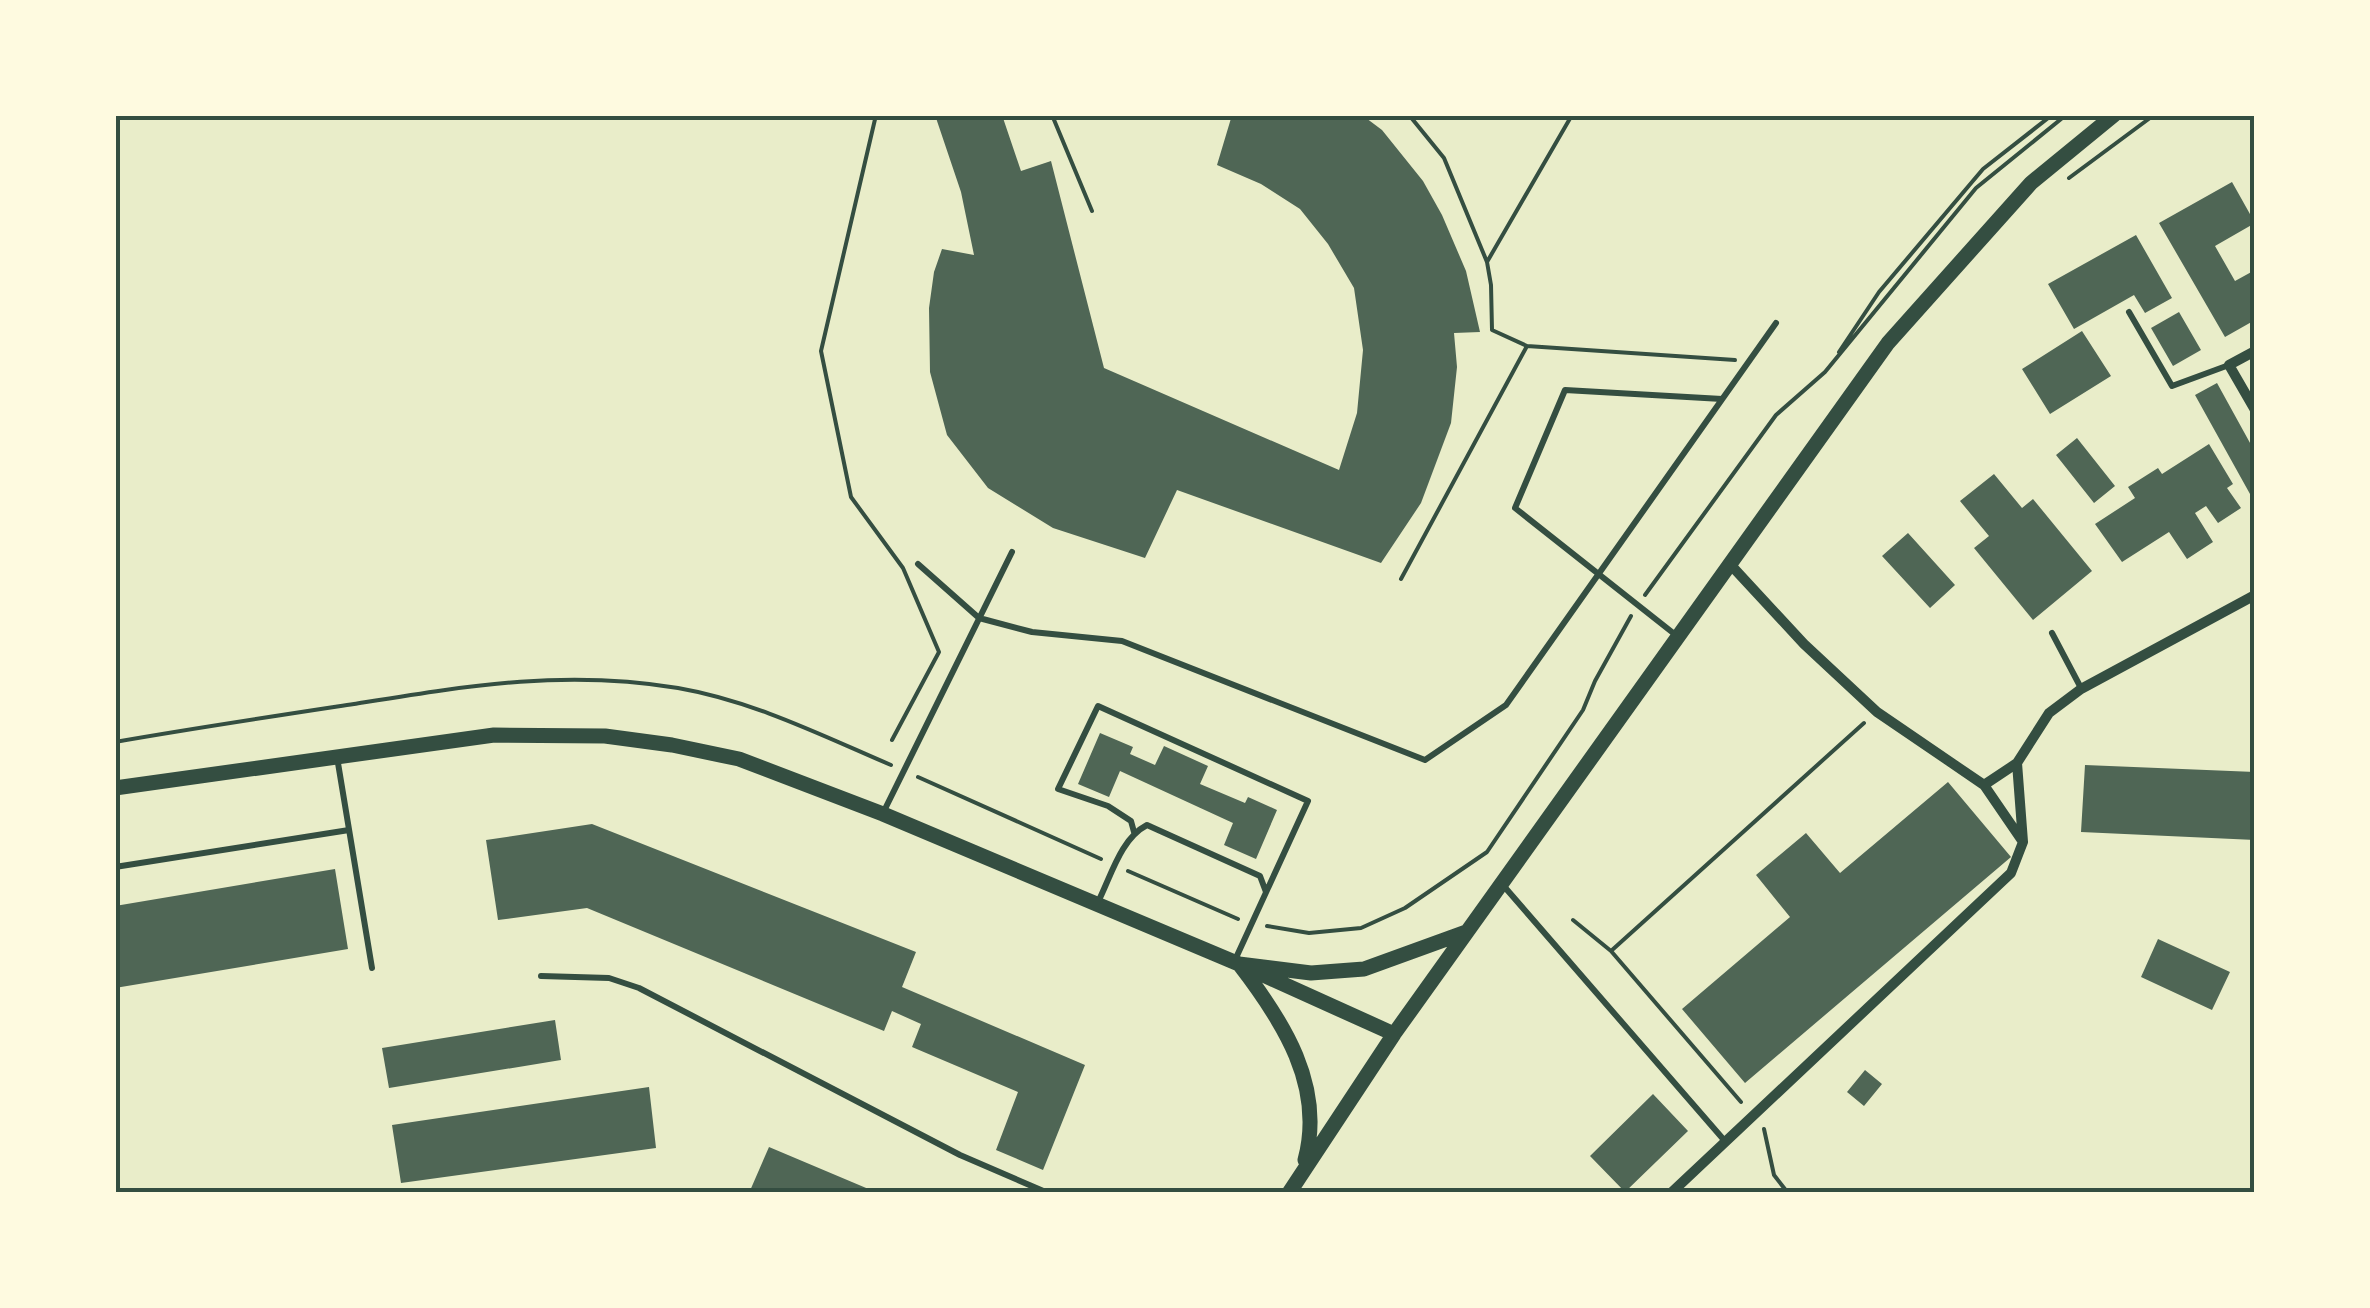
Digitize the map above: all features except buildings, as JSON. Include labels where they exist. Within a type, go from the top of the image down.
[{"type":"main road","points":[[1288,1193],[1466,932],[1888,343],[2031,183],[2114,115]]},
{"type":"main road","points":[[115,788],[494,736],[605,736],[672,744],[739,759],[882,814],[1394,1034]]},
{"type":"main road","points":[[1236,964],[1296,972],[1353,970],[1384,963],[1466,932]]},
{"type":"main road","points":[[1236,964],[1269,1002],[1309,1094],[1310,1141],[1298,1177]]},
{"type":"street","points":[[2255,351],[2229,365],[2255,410]]},
{"type":"street","points":[[1729,563],[1804,644],[1877,712],[1984,785],[2023,842]]},
{"type":"street","points":[[1984,785],[2017,763],[2050,713],[2081,689],[2255,595]]},
{"type":"street","points":[[1724,1140],[2011,873],[2023,842],[2017,763]]},
{"type":"street","points":[[1671,1193],[1710,1154]]},
{"type":"lane","points":[[2129,312],[2172,386],[2229,365]]},
{"type":"lane","points":[[918,564],[980,618],[1032,632],[1122,641],[1425,760],[1506,705],[1776,323]]},
{"type":"lane","points":[[1677,636],[1515,508],[1565,390],[1724,399]]},
{"type":"lane","points":[[882,814],[1012,552]]},
{"type":"lane","points":[[2052,633],[2081,689]]},
{"type":"lane","points":[[1134,832],[1131,820],[1108,806],[1058,789],[1098,706],[1308,801],[1236,964]]},
{"type":"lane","points":[[336,756],[372,968]]},
{"type":"lane","points":[[1097,905],[1134,832],[1147,825],[1260,876],[1266,893]]},
{"type":"lane","points":[[115,867],[350,830]]},
{"type":"lane","points":[[1501,883],[1724,1140],[1710,1154]]},
{"type":"lane","points":[[541,976],[609,978],[639,988],[960,1155],[1048,1193]]},
{"type":"path","points":[[876,115],[822,351],[851,498],[904,568],[939,652],[892,740]]},
{"type":"path","points":[[1052,115],[1092,211]]},
{"type":"path","points":[[1409,115],[1444,158],[1487,262],[1492,330],[1527,346],[1750,362]]},
{"type":"path","points":[[1487,262],[1572,115]]},
{"type":"path","points":[[1825,372],[1880,292],[1982,169],[2052,115]]},
{"type":"path","points":[[1487,852],[1583,710],[1638,605],[1776,415],[1825,372],[1976,188],[2066,115]]},
{"type":"path","points":[[2068,179],[2154,115]]},
{"type":"path","points":[[1401,579],[1527,346]]},
{"type":"path","points":[[1611,951],[1877,712]]},
{"type":"path","points":[[1573,920],[1611,951],[1764,1128],[1774,1175],[1788,1193]]}]
